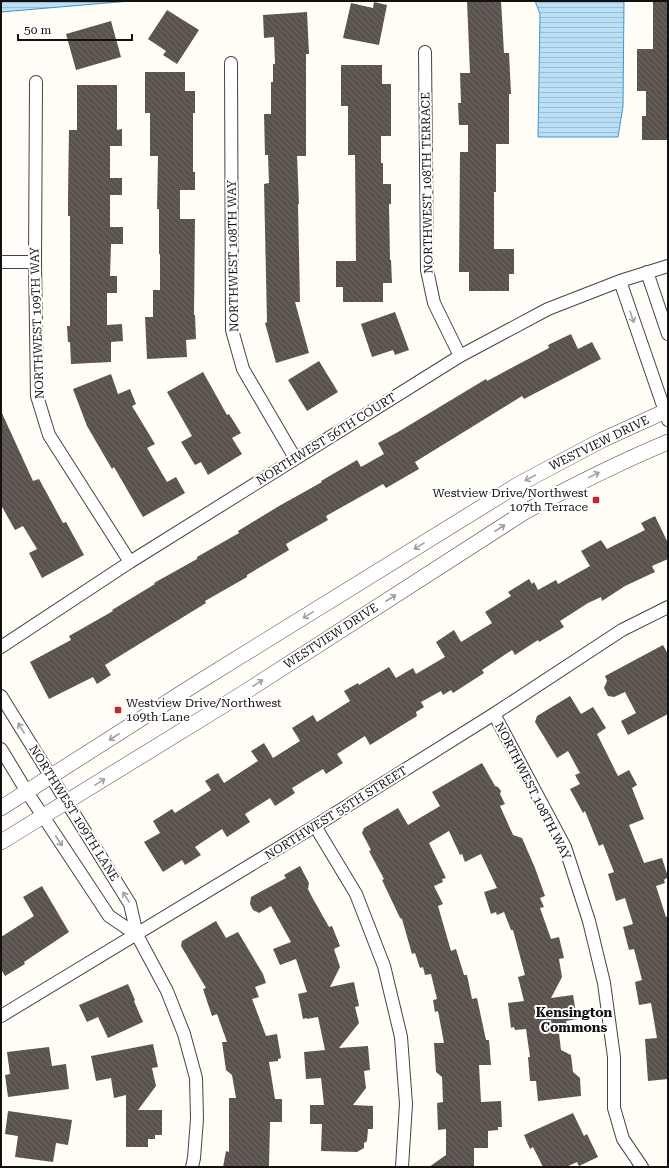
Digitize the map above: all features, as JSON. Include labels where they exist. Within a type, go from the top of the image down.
[{"type":"street","name":"NORTHWEST 108TH TERRACE","points":[[425,52],[427,270],[434,303],[460,356]]},
{"type":"street","name":"NORTHWEST 108TH WAY","points":[[231,63],[232,330],[242,369],[295,458]]},
{"type":"street","name":"NORTHWEST 109TH WAY","points":[[36,82],[35,262],[37,396],[49,435],[130,562]]},
{"type":"street","points":[[1,262],[35,262]]},
{"type":"street","name":"NORTHWEST 56TH COURT","points":[[1,646],[130,562],[460,356],[548,309],[620,280],[668,266]]},
{"type":"street","points":[[647,272],[668,334]]},
{"type":"street","points":[[620,280],[667,414]]},
{"type":"street","name":"WESTVIEW DRIVE","points":[[1,808],[519,484],[602,440],[667,414]]},
{"type":"street","name":"WESTVIEW DRIVE","points":[[1,842],[242,694],[523,513],[616,465],[668,442]]},
{"type":"street","name":"NORTHWEST 55TH STREET","points":[[1,1016],[315,826],[494,714],[622,630],[668,607]]},
{"type":"street","name":"NORTHWEST 109TH LANE","points":[[1,696],[130,904],[137,935],[167,991],[184,1034],[196,1078],[197,1119],[192,1167]]},
{"type":"street","name":"NORTHWEST 108TH WAY","points":[[494,714],[565,847],[590,921],[604,983],[614,1057],[614,1108],[623,1139],[642,1167]]},
{"type":"street","name":"NORTHWEST 109TH LANE","points":[[1,749],[27,792],[109,916],[137,935]]},
{"type":"street","points":[[315,826],[356,894],[384,966],[401,1037],[406,1104],[402,1167]]},
{"type":"water","points":[[1,1],[130,1],[1,12]]},
{"type":"water","points":[[535,1],[624,1],[623,106],[618,137],[538,137],[540,14]]},
{"type":"building","points":[[467,1],[501,1],[504,53],[509,53],[511,94],[509,94],[509,144],[496,144],[494,249],[514,249],[514,274],[509,274],[509,291],[469,291],[469,272],[459,272],[460,152],[468,152],[468,125],[459,125],[458,103],[461,103],[460,73],[470,73]]},
{"type":"building","points":[[653,1],[668,1],[668,140],[642,140],[642,116],[646,116],[646,91],[637,91],[637,49],[653,49]]},
{"type":"building","points":[[374,2],[387,5],[379,45],[343,38],[351,3],[373,8]]},
{"type":"building","points":[[167,10],[199,30],[177,64],[163,55],[166,51],[148,39]]},
{"type":"building","points":[[307,12],[309,54],[306,54],[306,156],[297,156],[300,302],[295,302],[309,353],[276,363],[265,323],[267,322],[264,184],[269,183],[268,155],[265,155],[264,114],[271,114],[271,82],[273,82],[273,64],[275,64],[274,37],[264,38],[263,15]]},
{"type":"building","points":[[111,21],[121,57],[76,70],[66,34]]},
{"type":"building","points":[[341,65],[382,65],[382,84],[391,84],[391,136],[381,136],[381,163],[383,163],[383,184],[391,184],[391,204],[389,204],[392,283],[383,283],[383,302],[343,302],[343,287],[336,287],[336,261],[356,261],[355,155],[348,155],[348,106],[341,106]]},
{"type":"building","points":[[145,72],[185,72],[185,91],[195,91],[195,113],[193,113],[193,172],[195,172],[195,190],[180,190],[180,219],[195,219],[194,315],[196,339],[186,340],[187,357],[147,359],[145,317],[153,317],[153,290],[160,290],[160,254],[159,209],[157,209],[158,156],[150,156],[150,113],[145,113]]},
{"type":"building","points":[[77,85],[117,85],[117,130],[122,129],[122,146],[110,146],[110,178],[122,178],[122,195],[110,195],[110,227],[123,227],[123,244],[111,244],[110,276],[117,276],[117,293],[107,293],[107,325],[122,324],[123,341],[111,342],[111,362],[71,364],[70,342],[68,342],[67,326],[70,326],[70,216],[68,216],[69,130],[77,130]]},
{"type":"building","points":[[395,312],[409,350],[395,355],[393,350],[372,357],[361,324]]},
{"type":"building","points":[[571,334],[578,349],[592,342],[601,359],[524,399],[522,396],[415,462],[419,469],[386,488],[383,484],[326,516],[328,520],[286,544],[289,550],[247,575],[247,577],[205,601],[206,603],[105,665],[111,675],[97,684],[93,677],[49,699],[30,662],[71,640],[69,636],[113,611],[112,610],[155,584],[154,583],[197,559],[197,557],[239,533],[238,531],[322,482],[321,481],[357,460],[361,467],[384,454],[378,443],[486,379],[487,381],[549,348],[548,345]]},
{"type":"building","points":[[319,361],[338,392],[307,411],[288,380]]},
{"type":"building","points":[[203,372],[227,415],[229,414],[241,433],[232,438],[242,454],[208,475],[201,462],[195,465],[181,442],[192,436],[167,392]]},
{"type":"building","points":[[111,374],[118,394],[130,389],[136,404],[132,406],[155,444],[147,448],[167,482],[176,477],[185,493],[143,517],[114,467],[112,469],[87,426],[73,389]]},
{"type":"building","points":[[1,411],[33,481],[39,479],[63,523],[66,522],[84,555],[42,578],[29,553],[37,549],[23,526],[15,530],[1,505]]},
{"type":"building","points":[[655,516],[668,543],[668,559],[652,566],[655,572],[625,586],[602,601],[601,597],[588,603],[560,621],[564,627],[539,642],[538,640],[515,655],[512,650],[482,670],[484,673],[453,693],[451,690],[443,695],[441,691],[421,702],[424,707],[416,712],[417,716],[370,745],[365,736],[337,754],[343,763],[326,774],[323,769],[292,788],[295,793],[275,806],[270,798],[245,814],[250,822],[227,837],[222,829],[195,847],[201,855],[185,865],[182,860],[163,872],[144,842],[160,833],[153,821],[172,809],[175,813],[211,790],[205,781],[218,773],[224,783],[258,761],[251,751],[264,743],[273,758],[300,741],[292,728],[313,715],[317,722],[350,701],[344,691],[358,683],[359,685],[389,667],[396,678],[413,668],[416,674],[445,657],[436,642],[454,630],[461,642],[492,623],[485,612],[511,596],[508,592],[529,579],[532,584],[534,582],[538,590],[556,580],[558,584],[590,566],[581,551],[601,540],[607,549],[645,530],[641,523]]},
{"type":"building","points":[[663,645],[668,654],[668,714],[628,735],[621,721],[636,713],[625,692],[614,697],[608,696],[604,688],[607,681],[605,676]]},
{"type":"building","points":[[570,696],[581,714],[593,707],[606,728],[597,734],[618,776],[629,770],[637,785],[632,788],[644,819],[629,825],[644,863],[662,858],[668,877],[664,880],[665,883],[656,886],[666,917],[668,916],[668,1079],[648,1081],[645,1039],[657,1038],[651,1003],[639,1005],[635,982],[642,980],[634,949],[629,950],[623,927],[633,924],[625,898],[616,901],[608,874],[614,872],[603,844],[599,846],[585,811],[583,813],[570,789],[580,784],[575,775],[580,773],[568,751],[557,758],[535,722],[537,716]]},
{"type":"building","points":[[482,763],[495,786],[501,791],[500,794],[505,804],[500,806],[513,835],[522,838],[535,868],[545,896],[540,898],[544,907],[540,908],[551,939],[559,937],[564,958],[559,959],[562,977],[551,998],[573,995],[577,1019],[566,1021],[567,1026],[559,1034],[561,1050],[571,1055],[573,1072],[580,1078],[581,1096],[538,1101],[536,1081],[530,1081],[528,1057],[530,1057],[526,1029],[515,1030],[514,1027],[511,1028],[508,1003],[524,1001],[518,977],[525,975],[513,930],[511,930],[504,912],[497,915],[496,912],[491,914],[484,892],[497,888],[481,854],[465,862],[462,854],[460,855],[449,831],[429,843],[446,878],[442,879],[443,882],[434,886],[443,904],[438,906],[451,951],[456,949],[464,975],[467,975],[472,999],[477,998],[486,1040],[489,1040],[491,1065],[479,1065],[481,1102],[501,1101],[502,1127],[498,1127],[498,1130],[488,1131],[488,1148],[474,1148],[474,1167],[429,1167],[446,1155],[446,1129],[438,1130],[437,1103],[443,1102],[442,1077],[436,1072],[434,1043],[444,1043],[438,1011],[435,1012],[433,1000],[437,999],[431,974],[425,975],[423,967],[420,968],[415,953],[412,954],[402,919],[400,918],[382,880],[384,879],[369,851],[371,850],[362,833],[364,828],[398,808],[408,825],[440,806],[432,792]]},
{"type":"building","points":[[300,866],[309,883],[308,889],[312,897],[329,927],[332,926],[340,946],[334,949],[340,967],[330,987],[354,982],[359,1006],[355,1007],[359,1023],[339,1048],[368,1046],[370,1070],[364,1071],[366,1088],[353,1105],[373,1106],[373,1129],[368,1129],[367,1141],[364,1143],[364,1148],[357,1152],[321,1151],[322,1124],[310,1124],[310,1105],[324,1105],[321,1078],[306,1079],[304,1052],[325,1050],[318,1017],[303,1019],[298,994],[307,992],[296,959],[280,965],[273,949],[291,942],[271,906],[259,913],[253,910],[250,904],[251,897],[286,878],[284,875]]},
{"type":"building","points":[[42,886],[69,932],[24,962],[25,964],[5,976],[1,969],[1,937],[34,916],[23,897]]},
{"type":"building","points":[[216,921],[226,938],[238,932],[263,974],[266,983],[255,987],[259,997],[252,999],[266,1036],[277,1034],[281,1058],[278,1059],[278,1061],[269,1062],[275,1099],[282,1099],[282,1122],[270,1122],[269,1167],[223,1167],[226,1151],[229,1152],[229,1098],[236,1098],[232,1075],[226,1070],[222,1042],[227,1042],[217,1014],[212,1016],[203,989],[206,988],[181,946],[182,941]]},
{"type":"building","points":[[128,984],[143,1022],[108,1038],[98,1017],[87,1022],[79,1005]]},
{"type":"building","points":[[153,1044],[158,1067],[152,1068],[156,1086],[138,1110],[162,1110],[162,1135],[155,1135],[155,1139],[148,1139],[148,1147],[126,1147],[126,1095],[114,1098],[111,1078],[96,1081],[91,1056]]},
{"type":"building","points":[[49,1047],[52,1066],[66,1064],[69,1089],[8,1097],[5,1075],[10,1074],[7,1052]]},
{"type":"building","points":[[8,1111],[72,1120],[68,1145],[56,1143],[53,1162],[15,1157],[18,1136],[5,1134]]},
{"type":"building","points":[[573,1113],[584,1136],[587,1134],[598,1157],[579,1166],[577,1162],[566,1167],[543,1167],[533,1147],[530,1149],[524,1135]]},
{"type":"place","name":"Westview Drive/Northwest 107th Terrace","points":[[596,500]]},
{"type":"place","name":"Westview Drive/Northwest 109th Lane","points":[[118,710]]},
{"type":"district","name":"Kensington Commons","points":[[574,1020]]}]
